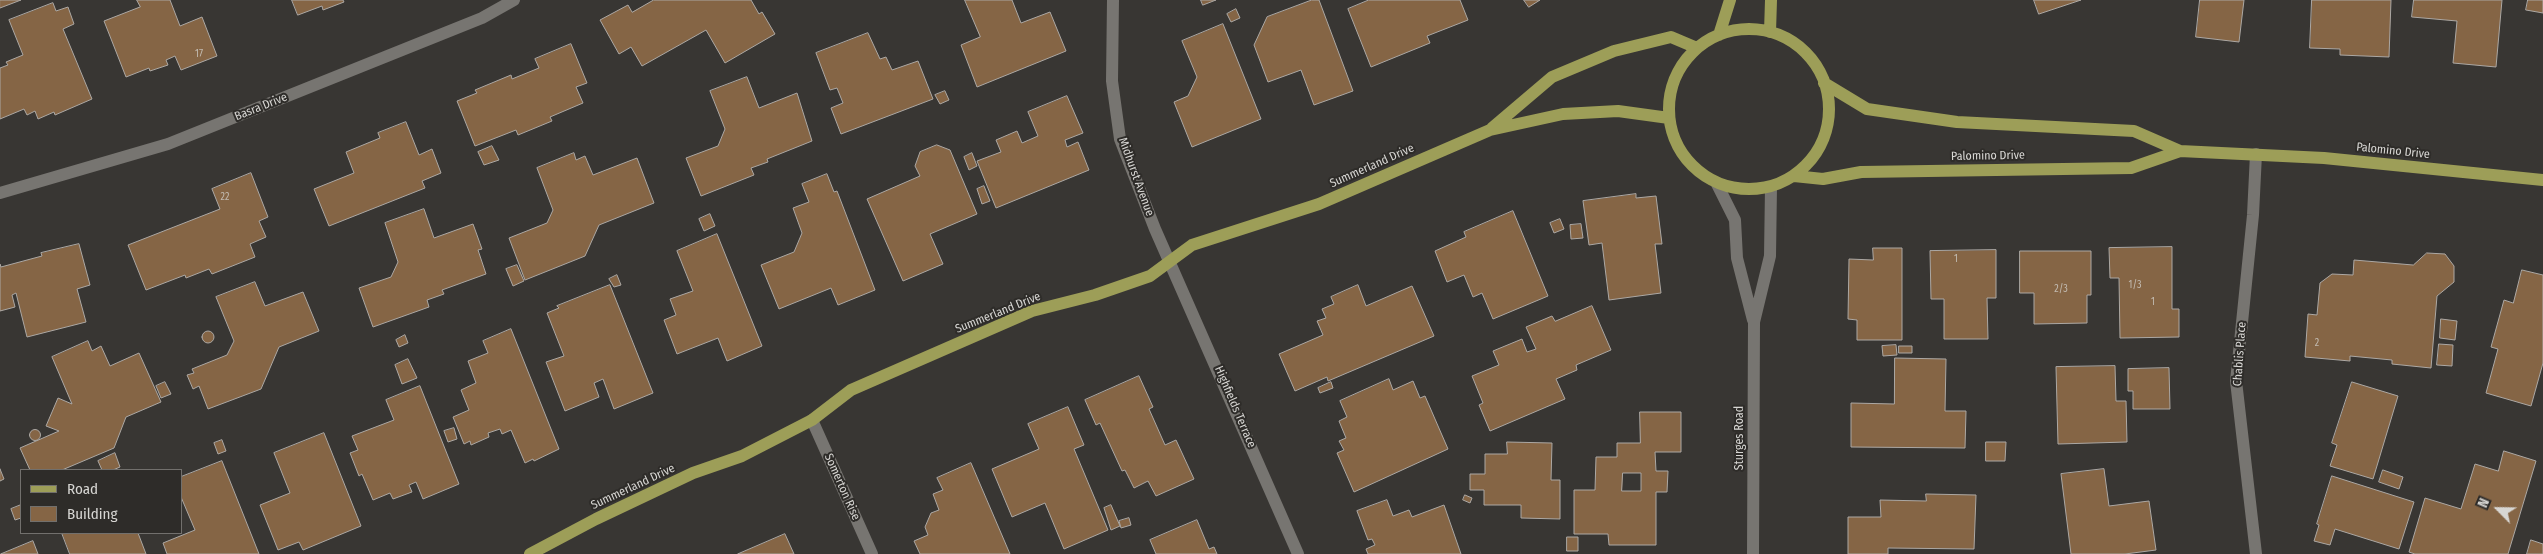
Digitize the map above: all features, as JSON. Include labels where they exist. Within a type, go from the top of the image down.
[{"type":"main road","points":[[1719,35],[1730,0]]},
{"type":"main road","points":[[1770,32],[1771,0]]},
{"type":"main road","points":[[1745,29],[1770,32],[1793,43],[1812,60],[1824,83],[1829,108],[1825,134],[1813,157],[1794,176],[1771,187],[1744,190],[1717,184],[1694,168],[1677,146],[1669,118],[1670,90],[1680,67],[1697,48],[1719,35],[1745,29]]},
{"type":"main road","name":"Summerland Drive","points":[[1490,130],[1552,77],[1614,51],[1671,37],[1697,48]]},
{"type":"main road","name":"Palomino Drive","points":[[1824,83],[1868,109],[1957,122],[2134,130],[2180,151]]},
{"type":"main road","name":"Summerland Drive","points":[[530,554],[596,519],[693,473],[742,456],[812,420],[851,390],[1032,311],[1095,295],[1150,276],[1192,245],[1319,204],[1490,130],[1563,114],[1618,111],[1669,118]]},
{"type":"main road","name":"Palomino Drive","points":[[1794,176],[1824,179],[1861,172],[2131,168],[2180,151],[2324,158],[2543,180]]},
{"type":"street","name":"Basra Drive","points":[[0,193],[168,144],[482,18],[514,0]]},
{"type":"street","name":"Midhurst Avenue","points":[[1114,0],[1112,81],[1120,138],[1170,260]]},
{"type":"street","name":"Chablis Place","points":[[2256,154],[2236,381],[2256,554]]},
{"type":"street","name":"Sturges Road","points":[[1717,184],[1735,220],[1737,258],[1754,322]]},
{"type":"street","name":"Sturges Road","points":[[1753,554],[1754,322],[1770,256],[1771,187]]},
{"type":"street","name":"Highfields Terrace","points":[[1170,260],[1298,554]]},
{"type":"street","name":"Somerton Rise","points":[[812,420],[872,554]]},
{"type":"building","points":[[0,0],[21,0],[0,8]]},
{"type":"building","points":[[137,0],[170,0],[180,26],[202,17],[217,56],[181,70],[175,56],[166,60],[168,65],[150,71],[149,68],[126,77],[104,21],[140,7]]},
{"type":"building","points":[[292,0],[343,0],[344,2],[323,10],[322,6],[298,15]]},
{"type":"building","points":[[654,0],[751,0],[759,14],[762,12],[775,34],[725,63],[706,30],[642,66],[631,47],[619,54],[600,20],[628,5],[632,12]]},
{"type":"building","points":[[965,0],[1012,0],[1021,23],[1050,12],[1066,51],[977,87],[961,45],[980,37]]},
{"type":"building","points":[[1201,0],[1216,0],[1203,5]]},
{"type":"building","points":[[1312,0],[1319,0],[1353,91],[1314,105],[1301,70],[1268,82],[1254,45],[1267,17]]},
{"type":"building","points":[[1369,0],[1460,0],[1468,20],[1427,36],[1430,43],[1371,67],[1348,9]]},
{"type":"building","points":[[1524,0],[1540,0],[1529,7]]},
{"type":"building","points":[[2034,0],[2081,0],[2039,14]]},
{"type":"building","points":[[2200,0],[2244,0],[2239,42],[2196,37]]},
{"type":"building","points":[[2312,0],[2391,0],[2389,57],[2340,55],[2340,49],[2310,48]]},
{"type":"building","points":[[2414,0],[2502,0],[2496,67],[2453,63],[2457,21],[2412,17]]},
{"type":"building","points":[[2528,0],[2543,0],[2543,13],[2526,10]]},
{"type":"building","points":[[53,3],[56,11],[68,7],[74,24],[63,29],[92,99],[55,115],[54,112],[38,119],[35,111],[27,115],[24,109],[0,119],[0,68],[8,65],[6,62],[23,55],[9,20]]},
{"type":"building","points":[[1236,9],[1240,18],[1231,22],[1227,14]]},
{"type":"building","points":[[1223,24],[1261,119],[1192,147],[1174,102],[1188,96],[1197,77],[1182,41]]},
{"type":"building","points":[[868,33],[880,59],[886,57],[892,70],[918,61],[933,99],[841,134],[831,108],[843,103],[837,88],[830,90],[816,53]]},
{"type":"building","points":[[571,44],[587,83],[576,87],[583,103],[550,117],[552,121],[518,135],[516,130],[475,146],[457,101],[477,93],[475,90],[511,75],[512,79],[539,68],[535,59]]},
{"type":"building","points":[[747,77],[759,108],[797,93],[812,141],[767,159],[768,162],[751,168],[754,175],[701,196],[686,158],[718,146],[725,129],[710,91]]},
{"type":"building","points":[[945,91],[949,100],[940,104],[935,95]]},
{"type":"building","points":[[1067,96],[1083,133],[1065,140],[1067,147],[1078,142],[1089,170],[996,208],[977,161],[1001,152],[996,140],[1017,131],[1022,143],[1038,136],[1028,112]]},
{"type":"building","points":[[406,122],[419,155],[432,149],[441,173],[422,181],[425,188],[329,226],[314,189],[354,173],[346,152],[380,138],[378,133]]},
{"type":"building","points":[[937,145],[950,150],[977,214],[930,234],[943,264],[903,281],[867,199],[920,176],[915,166],[920,152]]},
{"type":"building","points":[[492,146],[499,160],[484,165],[478,152]]},
{"type":"building","points":[[574,153],[576,160],[585,156],[593,175],[637,158],[654,203],[599,225],[585,256],[525,280],[509,238],[547,223],[553,210],[537,168]]},
{"type":"building","points":[[972,153],[977,166],[969,170],[964,157]]},
{"type":"building","points":[[251,173],[268,217],[259,221],[266,237],[250,244],[255,257],[212,274],[209,269],[186,278],[185,275],[146,290],[128,245],[220,209],[212,189]]},
{"type":"building","points":[[827,174],[834,192],[837,191],[875,290],[838,305],[831,288],[779,309],[761,265],[794,252],[802,233],[793,208],[809,202],[802,184]]},
{"type":"building","points":[[984,186],[990,201],[982,204],[977,189]]},
{"type":"building","points":[[1636,194],[1636,198],[1656,196],[1662,244],[1655,244],[1661,293],[1609,300],[1602,243],[1589,245],[1583,201]]},
{"type":"building","points":[[424,209],[434,238],[473,224],[482,249],[478,250],[486,274],[442,290],[444,294],[427,300],[429,307],[373,327],[359,288],[391,277],[398,262],[385,223]]},
{"type":"building","points":[[1513,211],[1548,296],[1493,319],[1482,293],[1473,297],[1464,275],[1447,282],[1435,251],[1466,237],[1464,232]]},
{"type":"building","points":[[710,214],[715,226],[704,231],[699,219]]},
{"type":"building","points":[[1560,219],[1564,229],[1554,233],[1550,223]]},
{"type":"building","points":[[1581,224],[1583,238],[1571,239],[1570,225]]},
{"type":"building","points":[[717,234],[762,346],[727,361],[718,338],[677,354],[664,320],[676,315],[670,299],[693,291],[677,251]]},
{"type":"building","points":[[79,244],[90,285],[77,289],[86,322],[27,337],[16,293],[12,295],[15,307],[0,311],[0,264],[1,267],[42,256],[41,253]]},
{"type":"building","points":[[2172,247],[2172,309],[2179,309],[2179,337],[2120,338],[2119,278],[2110,278],[2109,248]]},
{"type":"building","points":[[1873,248],[1902,248],[1902,340],[1857,340],[1857,320],[1848,319],[1849,259],[1873,260]]},
{"type":"building","points":[[1996,250],[1996,298],[1987,298],[1988,339],[1944,339],[1944,299],[1931,299],[1930,251]]},
{"type":"building","points":[[2020,251],[2091,251],[2091,295],[2087,295],[2087,323],[2034,324],[2034,293],[2020,293]]},
{"type":"building","points":[[2427,253],[2445,254],[2454,266],[2454,282],[2437,296],[2431,368],[2392,364],[2392,360],[2350,356],[2350,361],[2305,357],[2308,314],[2317,315],[2320,283],[2332,274],[2353,275],[2354,260],[2413,265]]},
{"type":"building","points":[[517,265],[524,281],[513,286],[506,269]]},
{"type":"building","points":[[2522,270],[2543,275],[2543,363],[2531,406],[2486,393],[2498,349],[2491,347],[2504,300],[2513,303]]},
{"type":"building","points":[[617,275],[621,285],[614,287],[609,279]]},
{"type":"building","points":[[255,282],[265,306],[303,292],[319,331],[279,347],[261,389],[208,409],[199,386],[193,389],[187,375],[194,373],[192,369],[227,355],[234,341],[216,297]]},
{"type":"building","points":[[610,285],[653,393],[614,409],[603,379],[594,383],[599,397],[565,411],[546,362],[564,356],[547,313],[559,308],[557,306]]},
{"type":"building","points":[[1358,285],[1366,306],[1412,286],[1434,336],[1328,381],[1327,377],[1295,391],[1279,354],[1323,335],[1317,321],[1326,318],[1322,309],[1334,304],[1331,297]]},
{"type":"building","points":[[1592,306],[1611,350],[1576,365],[1577,370],[1556,379],[1565,399],[1490,431],[1479,405],[1483,403],[1472,376],[1499,365],[1493,351],[1522,339],[1527,352],[1536,349],[1526,327],[1552,316],[1555,321]]},
{"type":"building","points":[[2441,319],[2457,321],[2455,340],[2440,338]]},
{"type":"building","points":[[511,329],[559,449],[534,461],[533,459],[525,463],[511,430],[502,434],[500,429],[488,433],[489,437],[471,445],[470,441],[464,444],[453,417],[469,410],[461,390],[476,383],[468,361],[488,353],[483,341]]},
{"type":"building","points":[[206,331],[210,331],[214,337],[210,343],[206,343],[202,339],[202,335]]},
{"type":"building","points":[[405,335],[408,343],[399,347],[396,340]]},
{"type":"building","points":[[88,341],[92,351],[101,346],[110,366],[139,353],[161,402],[126,417],[114,448],[64,469],[30,469],[20,448],[59,431],[46,426],[58,398],[72,404],[52,357]]},
{"type":"building","points":[[2439,344],[2453,345],[2452,366],[2437,365]]},
{"type":"building","points":[[1896,345],[1897,355],[1883,356],[1882,346]]},
{"type":"building","points":[[1899,346],[1912,346],[1912,353],[1899,353]]},
{"type":"building","points":[[1895,358],[1946,359],[1945,411],[1966,411],[1965,448],[1851,447],[1851,403],[1894,404]]},
{"type":"building","points":[[408,359],[417,378],[402,384],[395,365]]},
{"type":"building","points":[[2115,366],[2116,401],[2126,401],[2127,442],[2058,444],[2056,367]]},
{"type":"building","points":[[2169,368],[2170,409],[2133,409],[2133,391],[2128,391],[2128,369]]},
{"type":"building","points":[[1139,376],[1153,407],[1149,409],[1165,445],[1176,440],[1194,479],[1156,496],[1148,481],[1134,488],[1125,470],[1122,471],[1100,423],[1096,425],[1085,400]]},
{"type":"building","points":[[1389,379],[1393,390],[1413,381],[1420,398],[1425,396],[1448,449],[1354,492],[1337,453],[1344,450],[1339,441],[1346,438],[1339,421],[1347,417],[1340,401]]},
{"type":"building","points":[[165,382],[171,394],[161,398],[156,386]]},
{"type":"building","points":[[1331,382],[1333,388],[1320,393],[1318,388]]},
{"type":"building","points":[[2352,382],[2398,396],[2373,479],[2330,466],[2337,445],[2332,443]]},
{"type":"building","points":[[420,386],[459,484],[423,499],[416,482],[409,485],[412,492],[393,499],[390,493],[373,500],[362,474],[359,476],[350,453],[358,450],[352,436],[394,420],[386,400]]},
{"type":"building","points":[[1068,407],[1084,445],[1074,449],[1108,530],[1064,549],[1045,503],[1012,517],[992,469],[1039,449],[1028,424]]},
{"type":"building","points":[[1640,412],[1681,412],[1681,452],[1655,452],[1656,471],[1668,471],[1667,492],[1656,492],[1656,545],[1609,545],[1608,534],[1574,534],[1574,490],[1595,490],[1596,457],[1617,457],[1617,443],[1640,443]],"holes":[[[1623,473],[1641,473],[1641,491],[1622,491]]]},
{"type":"building","points":[[454,428],[457,439],[448,442],[444,431]]},
{"type":"building","points":[[35,429],[41,435],[35,441],[29,435]]},
{"type":"building","points":[[324,433],[361,526],[303,550],[299,542],[278,550],[260,505],[290,493],[274,453]]},
{"type":"building","points":[[222,440],[226,451],[218,454],[214,443]]},
{"type":"building","points":[[1507,442],[1552,443],[1551,480],[1560,480],[1560,519],[1521,518],[1521,505],[1484,505],[1484,490],[1470,490],[1470,474],[1485,474],[1485,454],[1507,454]]},
{"type":"building","points":[[1986,442],[2006,442],[2005,461],[1986,461]]},
{"type":"building","points":[[2504,451],[2536,461],[2508,554],[2415,554],[2409,552],[2425,498],[2461,509],[2475,464],[2498,471]]},
{"type":"building","points":[[115,453],[120,467],[102,469],[98,461]]},
{"type":"building","points":[[222,461],[259,554],[167,554],[163,543],[195,530],[182,499],[182,477]]},
{"type":"building","points":[[971,463],[1010,554],[920,554],[914,541],[928,535],[925,527],[931,513],[939,510],[933,494],[943,490],[937,478]]},
{"type":"building","points":[[0,469],[4,479],[0,481]]},
{"type":"building","points":[[2104,469],[2109,506],[2149,501],[2156,550],[2125,554],[2071,554],[2061,474]]},
{"type":"building","points":[[2383,470],[2403,477],[2399,489],[2379,482]]},
{"type":"building","points":[[2332,476],[2414,502],[2399,549],[2335,529],[2330,545],[2314,541],[2319,525],[2317,524]]},
{"type":"building","points":[[1926,494],[1976,495],[1974,549],[1888,548],[1888,554],[1848,554],[1848,517],[1881,517],[1880,500],[1926,501]]},
{"type":"building","points":[[1465,495],[1472,498],[1470,503],[1463,500]]},
{"type":"building","points":[[1387,500],[1393,516],[1409,510],[1412,517],[1444,505],[1461,554],[1368,554],[1366,549],[1375,545],[1372,539],[1368,540],[1357,511]]},
{"type":"building","points":[[20,505],[20,518],[15,520],[11,509]]},
{"type":"building","points":[[1111,505],[1120,526],[1111,530],[1104,508]]},
{"type":"building","points":[[1129,518],[1131,525],[1121,528],[1119,521]]},
{"type":"building","points":[[1197,520],[1209,549],[1214,547],[1217,554],[1156,554],[1150,540]]},
{"type":"building","points":[[62,534],[138,534],[146,554],[70,554]]},
{"type":"building","points":[[785,534],[794,554],[738,554]]},
{"type":"building","points":[[1567,537],[1578,537],[1578,551],[1567,551]]},
{"type":"building","points":[[2531,540],[2543,544],[2543,554],[2527,554]]},
{"type":"building","points":[[33,541],[38,554],[1,554]]}]
